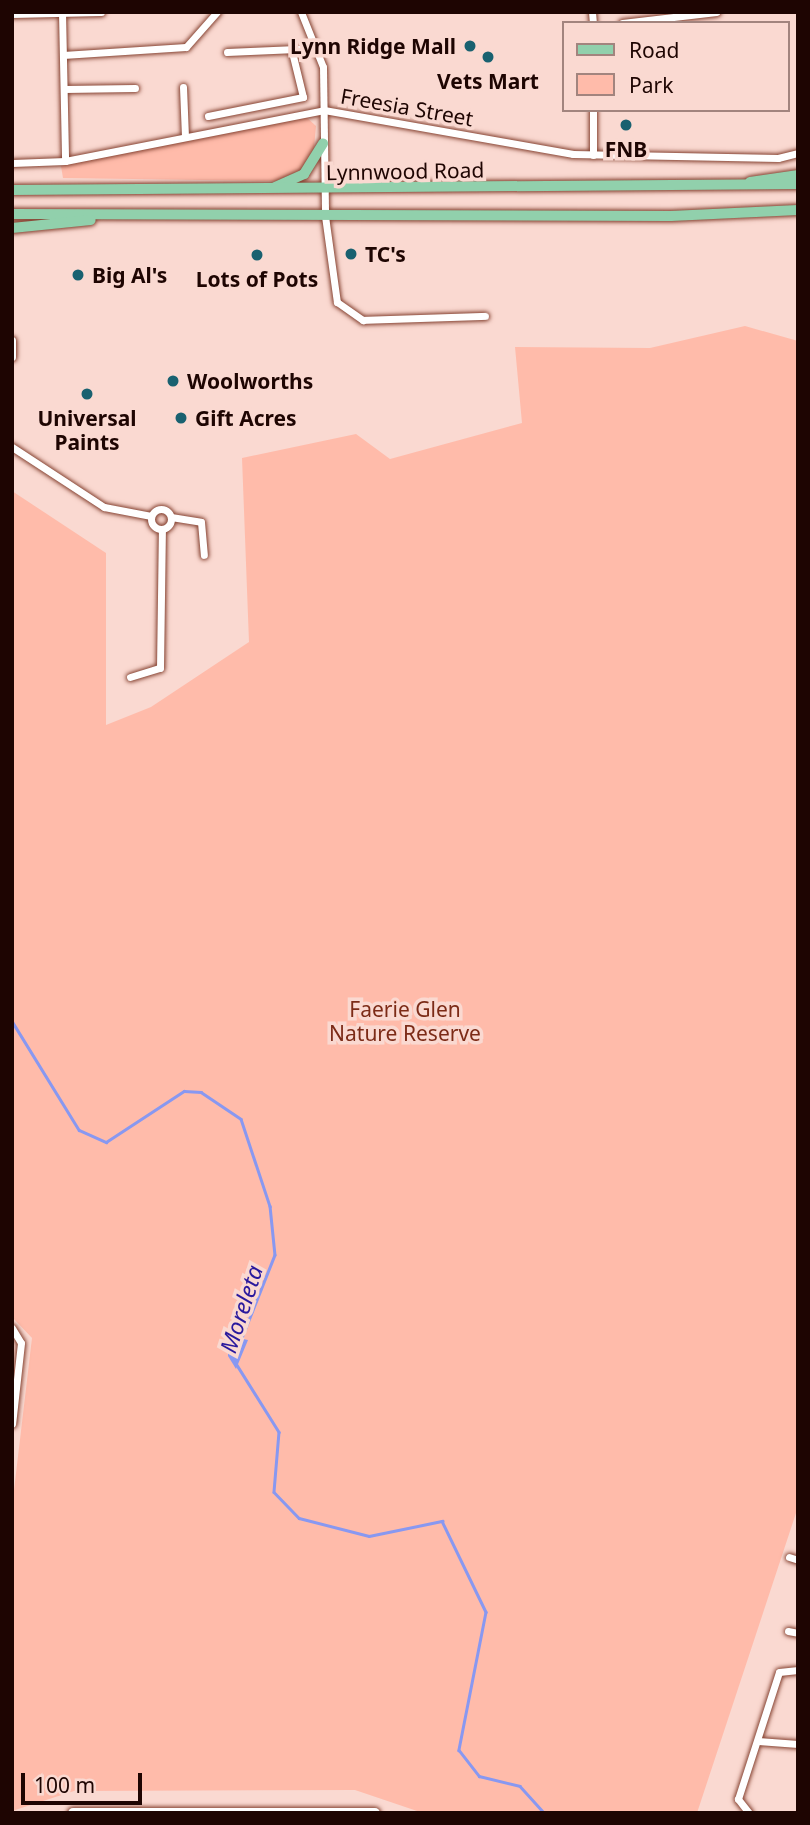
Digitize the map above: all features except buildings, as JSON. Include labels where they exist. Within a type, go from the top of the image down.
[{"type":"main road","points":[[265,190],[304,174],[323,144]]},
{"type":"main road","points":[[709,189],[798,175]]},
{"type":"main road","name":"Lynnwood Road","points":[[14,191],[324,192],[798,186]]},
{"type":"main road","name":"Lynnwood Road","points":[[12,214],[325,216],[798,210]]},
{"type":"main road","points":[[12,228],[117,215]]},
{"type":"street","points":[[12,14],[101,12]]},
{"type":"street","points":[[63,55],[186,47],[217,12]]},
{"type":"street","points":[[301,12],[319,48],[324,110],[325,216],[333,292],[354,318],[485,316]]},
{"type":"street","points":[[639,21],[716,12]]},
{"type":"street","points":[[62,13],[65,161]]},
{"type":"street","points":[[227,52],[292,52],[319,48]]},
{"type":"street","points":[[208,116],[303,97],[292,52]]},
{"type":"street","points":[[183,87],[186,137]]},
{"type":"street","points":[[64,89],[135,88]]},
{"type":"street","name":"Freesia Street","points":[[12,163],[65,161],[324,110],[593,155],[778,158],[798,152]]},
{"type":"street","points":[[593,112],[593,155]]},
{"type":"street","points":[[12,340],[12,356]]},
{"type":"street","points":[[12,447],[104,508],[151,516],[162,529]]},
{"type":"street","points":[[151,516],[161,509],[171,517],[201,522],[204,555]]},
{"type":"street","points":[[130,677],[160,668],[162,529],[171,517]]},
{"type":"street","points":[[12,1424],[21,1345],[13,1328]]},
{"type":"street","points":[[789,1557],[798,1560]]},
{"type":"street","points":[[788,1631],[798,1633]]},
{"type":"street","points":[[749,1813],[738,1799],[780,1670],[798,1670]]},
{"type":"street","points":[[758,1741],[798,1744]]},
{"type":"street","points":[[73,1813],[375,1813]]},
{"type":"green space","points":[[305,116],[316,126],[313,158],[296,175],[277,181],[63,178],[61,166]]},
{"type":"green space","name":"Faerie Glen Nature Reserve","points":[[745,326],[798,341],[798,1507],[697,1813],[423,1813],[355,1790],[74,1791],[12,1811],[12,1507],[32,1338],[12,1317],[12,491],[106,553],[106,725],[151,707],[249,642],[242,458],[356,434],[390,459],[522,423],[515,347],[650,348]]},
{"type":"water","points":[[228,1336],[248,1340],[236,1369],[228,1356]]},
{"type":"waterway","name":"Moreleta","points":[[12,1021],[79,1130],[106,1142],[184,1091],[201,1092],[241,1119],[270,1206],[275,1255],[242,1338]]},
{"type":"waterway","name":"Moreleta","points":[[237,1365],[279,1432],[274,1492],[299,1518],[369,1536],[442,1521],[486,1612],[459,1750],[479,1776],[520,1786],[544,1813]]},
{"type":"place","name":"Lynn Ridge Mall","points":[[470,46]]},
{"type":"place","name":"Vets Mart","points":[[488,57]]},
{"type":"place","name":"FNB","points":[[626,125]]},
{"type":"place","name":"TC's","points":[[351,254]]},
{"type":"place","name":"Lots of Pots","points":[[257,255]]},
{"type":"place","name":"Big Al's","points":[[78,275]]},
{"type":"place","name":"Woolworths","points":[[173,381]]},
{"type":"place","name":"Universal Paints","points":[[87,394]]},
{"type":"place","name":"Gift Acres","points":[[181,418]]}]
